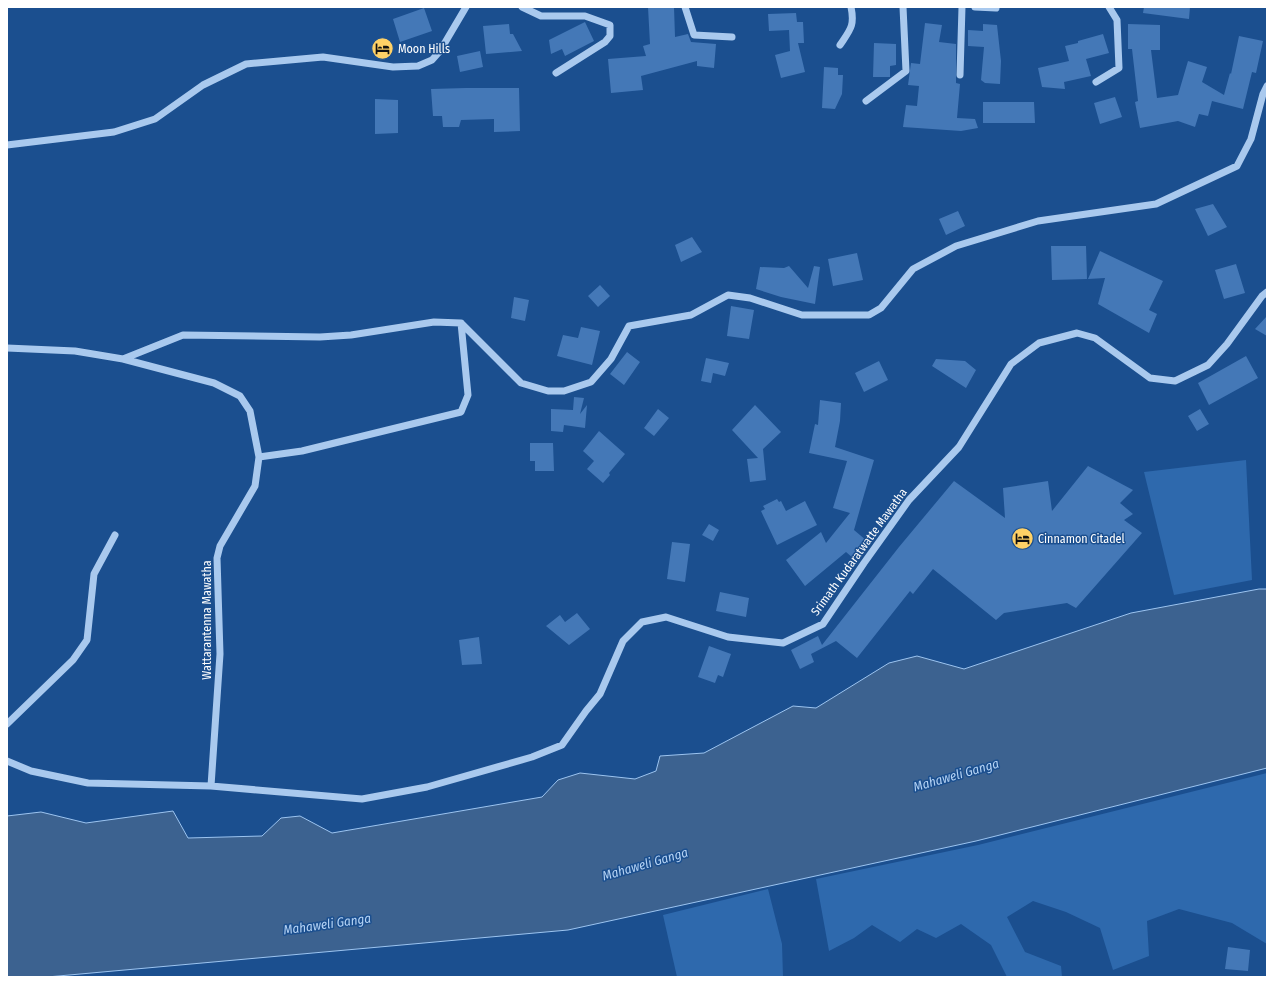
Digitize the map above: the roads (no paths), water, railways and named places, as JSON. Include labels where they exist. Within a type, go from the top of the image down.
[{"type":"street","points":[[7,145],[114,132],[155,120],[203,85],[246,64],[323,57],[393,67],[418,66],[432,60],[440,51],[466,7]]},
{"type":"street","points":[[522,7],[541,16],[585,16],[610,25],[610,36],[605,42],[556,73]]},
{"type":"street","points":[[684,7],[694,35],[732,37]]},
{"type":"street","points":[[840,45],[852,26],[853,18],[851,7]]},
{"type":"street","points":[[866,101],[906,71],[903,7]]},
{"type":"street","points":[[960,75],[962,7]]},
{"type":"street","points":[[975,7],[996,8]]},
{"type":"street","points":[[1096,82],[1119,68],[1117,20],[1109,7]]},
{"type":"street","points":[[123,359],[183,335],[351,336],[434,322],[460,323],[521,383],[548,391],[564,391],[591,382],[611,359],[629,326],[691,315],[728,295],[750,298],[802,315],[869,314],[881,308],[913,269],[956,246],[1038,221],[1156,204],[1237,166],[1251,139],[1263,94],[1267,86]]},
{"type":"street","name":"Srimath Kudaratwatte Mawatha","points":[[7,761],[31,771],[88,783],[211,786],[362,799],[427,787],[532,758],[562,745],[600,694],[624,641],[642,622],[666,617],[728,637],[784,643],[823,624],[909,500],[959,447],[1011,364],[1039,343],[1077,333],[1095,338],[1150,378],[1175,381],[1208,365],[1227,344],[1262,296],[1267,292]]},
{"type":"street","points":[[259,457],[302,452],[461,412],[468,395],[460,323]]},
{"type":"street","name":"Wattarantenna Mawatha","points":[[7,348],[75,351],[123,359],[214,383],[240,396],[250,411],[259,457],[255,486],[220,546],[217,558],[220,654],[211,786]]},
{"type":"street","points":[[7,724],[73,660],[88,640],[94,574],[115,535]]},
{"type":"water","name":"Mahaweli Ganga","points":[[1259,589],[1267,589],[1267,768],[976,841],[568,930],[47,977],[7,977],[7,816],[41,812],[86,823],[173,811],[188,838],[262,836],[281,818],[300,816],[332,833],[542,797],[558,780],[580,773],[635,779],[656,771],[660,756],[704,753],[793,706],[816,708],[889,663],[917,656],[964,669],[1131,613]]},
{"type":"place","name":"Moon Hills","points":[[382,49]]},
{"type":"place","name":"Cinnamon Citadel","points":[[1022,539]]}]
